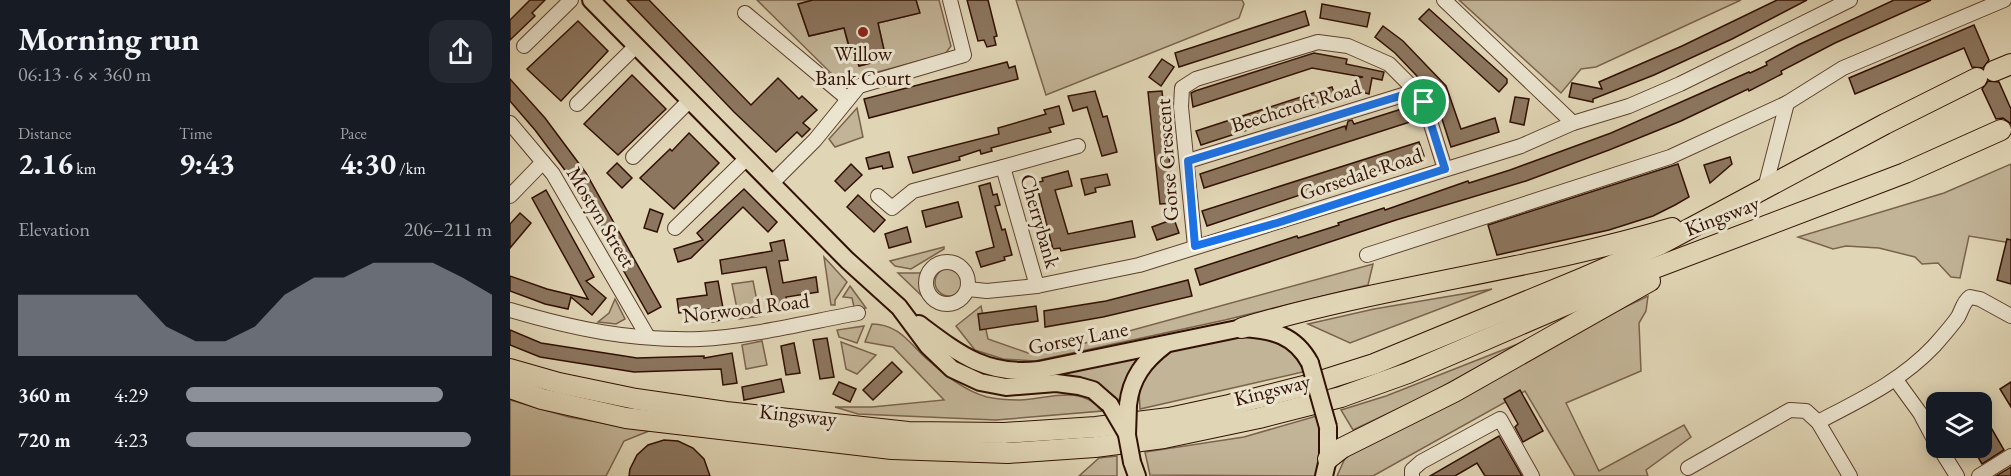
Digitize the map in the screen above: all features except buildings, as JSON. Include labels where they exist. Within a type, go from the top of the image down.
[{"type":"highway","name":"Kingsway","points":[[510,369],[559,383],[636,399],[726,412],[908,432],[1004,433],[1096,427],[1169,418],[1308,385],[1374,364],[1583,279],[1661,244],[1885,124],[1994,71]]},
{"type":"highway","name":"Kingsway","points":[[510,388],[542,399],[626,418],[892,450],[1008,453],[1095,447],[1164,438],[1259,418],[1341,397],[1408,373],[1626,279],[1905,173],[2001,130]]},
{"type":"highway","points":[[1242,328],[1302,310],[1595,248],[1711,217]]},
{"type":"highway","points":[[1326,468],[1342,448],[1454,392],[1724,241]]},
{"type":"main road","name":"Gorsey Lane","points":[[591,0],[840,253],[906,314],[962,355],[977,363],[1008,371],[1039,370],[1242,328]]},
{"type":"main road","name":"Gorsey Lane","points":[[906,314],[928,346],[952,369],[981,382],[1006,387],[1056,383],[1093,390],[1110,405],[1127,435]]},
{"type":"main road","points":[[1242,328],[1264,330],[1286,338],[1304,351],[1310,363],[1328,427],[1326,468]]},
{"type":"main road","points":[[1134,469],[1127,435],[1129,393],[1139,370],[1152,354],[1166,344]]},
{"type":"street","points":[[524,46],[572,0]]},
{"type":"street","points":[[772,183],[815,140],[859,86],[964,55],[950,0]]},
{"type":"street","points":[[1444,0],[1573,123]]},
{"type":"street","name":"Gorsedale Road","points":[[968,288],[987,291],[1037,286],[1138,265],[1521,146],[1573,123],[1629,106],[1680,84],[1850,0]]},
{"type":"street","points":[[1367,255],[1670,157],[1787,103],[1843,68],[2004,0]]},
{"type":"street","points":[[745,14],[848,99]]},
{"type":"street","name":"Gorse Crescent","points":[[1195,246],[1181,107],[1182,88],[1196,79],[1318,42],[1348,46],[1389,64],[1416,91],[1424,102],[1445,169]]},
{"type":"street","points":[[577,104],[636,46]]},
{"type":"street","name":"Beechcroft Road","points":[[1188,161],[1416,91]]},
{"type":"street","points":[[633,157],[690,100]]},
{"type":"street","points":[[1766,188],[1787,103]]},
{"type":"street","name":"Mostyn Street","points":[[510,123],[553,174],[648,338]]},
{"type":"street","name":"Cherrybank","points":[[878,196],[898,212],[913,191],[1078,146]]},
{"type":"street","points":[[675,228],[747,158]]},
{"type":"street","points":[[510,196],[543,162]]},
{"type":"street","name":"Cherrybank","points":[[1003,167],[1037,286]]},
{"type":"street","points":[[1818,422],[1882,389],[1907,372],[1959,316],[1966,300],[1970,297],[1980,299],[2011,316]]},
{"type":"street","name":"Norwood Road","points":[[510,310],[558,324],[627,337],[701,339],[852,314],[843,301]]},
{"type":"street","points":[[1896,380],[1926,424]]},
{"type":"street","points":[[1688,468],[1790,410],[1806,411],[1818,422],[1850,476]]},
{"type":"street","points":[[1412,476],[1412,470],[1421,462],[1500,419],[1532,476]]},
{"type":"street","points":[[1979,476],[2011,456]]},
{"type":"street","points":[[1946,458],[1957,476]]},
{"type":"shaded area","points":[[757,0],[813,0],[798,4],[809,36],[844,28],[852,61],[857,60],[859,66],[886,59],[878,23],[919,13],[916,0],[939,0],[951,46],[945,54],[840,82]]},
{"type":"shaded area","points":[[1016,0],[1242,0],[1244,4],[1239,18],[1046,95]]},
{"type":"shaded area","points":[[1459,0],[1741,0],[1596,67],[1581,69],[1561,93]]},
{"type":"shaded area","points":[[857,108],[863,137],[835,147],[829,139]]},
{"type":"shaded area","points":[[2011,164],[2011,243],[1969,236],[1960,278],[1951,277],[1938,263],[1922,264],[1915,257],[1879,248],[1846,246],[1833,249],[1798,237],[1944,193]]},
{"type":"shaded area","points":[[944,247],[911,269],[895,266],[890,261]]},
{"type":"shaded area","points":[[824,257],[847,282],[835,300],[835,305],[831,305]]},
{"type":"shaded area","points":[[1373,264],[1368,285],[1225,320],[1035,361],[1003,359],[975,350],[956,326],[981,306],[988,339],[1028,353],[1078,345]]},
{"type":"shaded area","points":[[949,268],[959,272],[963,282],[959,292],[949,296],[939,292],[935,282],[939,272]]},
{"type":"shaded area","points":[[898,273],[921,273],[920,283],[923,297]]},
{"type":"shaded area","points":[[753,281],[760,316],[739,319],[732,284]]},
{"type":"shaded area","points":[[850,286],[866,308],[858,309],[854,307],[852,298],[843,297]]},
{"type":"shaded area","points":[[1492,289],[1350,343],[1308,324],[1374,309]]},
{"type":"shaded area","points":[[1648,296],[1646,311],[1639,323],[1641,371],[1566,403],[1599,471],[1684,425],[1691,437],[1646,470],[1648,476],[1575,476],[1525,391],[1373,476],[1337,476],[1346,456]]},
{"type":"shaded area","points":[[615,299],[625,319],[616,324],[598,322],[609,313]]},
{"type":"shaded area","points":[[872,324],[890,327],[897,331],[948,377],[979,394],[987,397],[1020,400],[1074,395],[1094,403],[1102,411],[996,420],[858,414],[835,407],[872,407],[944,400],[893,347],[865,342]]},
{"type":"shaded area","points":[[864,326],[857,343],[839,337],[837,330]]},
{"type":"shaded area","points":[[1249,333],[1289,344],[1307,371],[1140,409],[1139,390],[1150,367],[1171,350]]},
{"type":"shaded area","points":[[762,341],[767,365],[746,369],[742,345]]},
{"type":"shaded area","points":[[841,342],[876,355],[857,374],[846,369]]},
{"type":"shaded area","points":[[1523,342],[1425,396],[1353,430],[1341,410],[1386,396]]},
{"type":"shaded area","points":[[1142,355],[1123,387],[1123,398],[1119,400],[1101,387],[1084,380],[1045,377]]},
{"type":"shaded area","points":[[510,400],[569,417],[649,431],[624,441],[606,476],[510,476]]},
{"type":"shaded area","points":[[1320,415],[1323,443],[1316,476],[1150,475],[1145,452],[1244,437]]},
{"type":"shaded area","points":[[1117,456],[1117,476],[1079,476],[1099,458]]},
{"type":"place","name":"Willow Bank Court","points":[[863,32]]},
{"type":"route","points":[[1416,91],[1424,102],[1445,169],[1277,223],[1195,246],[1188,161],[1416,91]]}]
